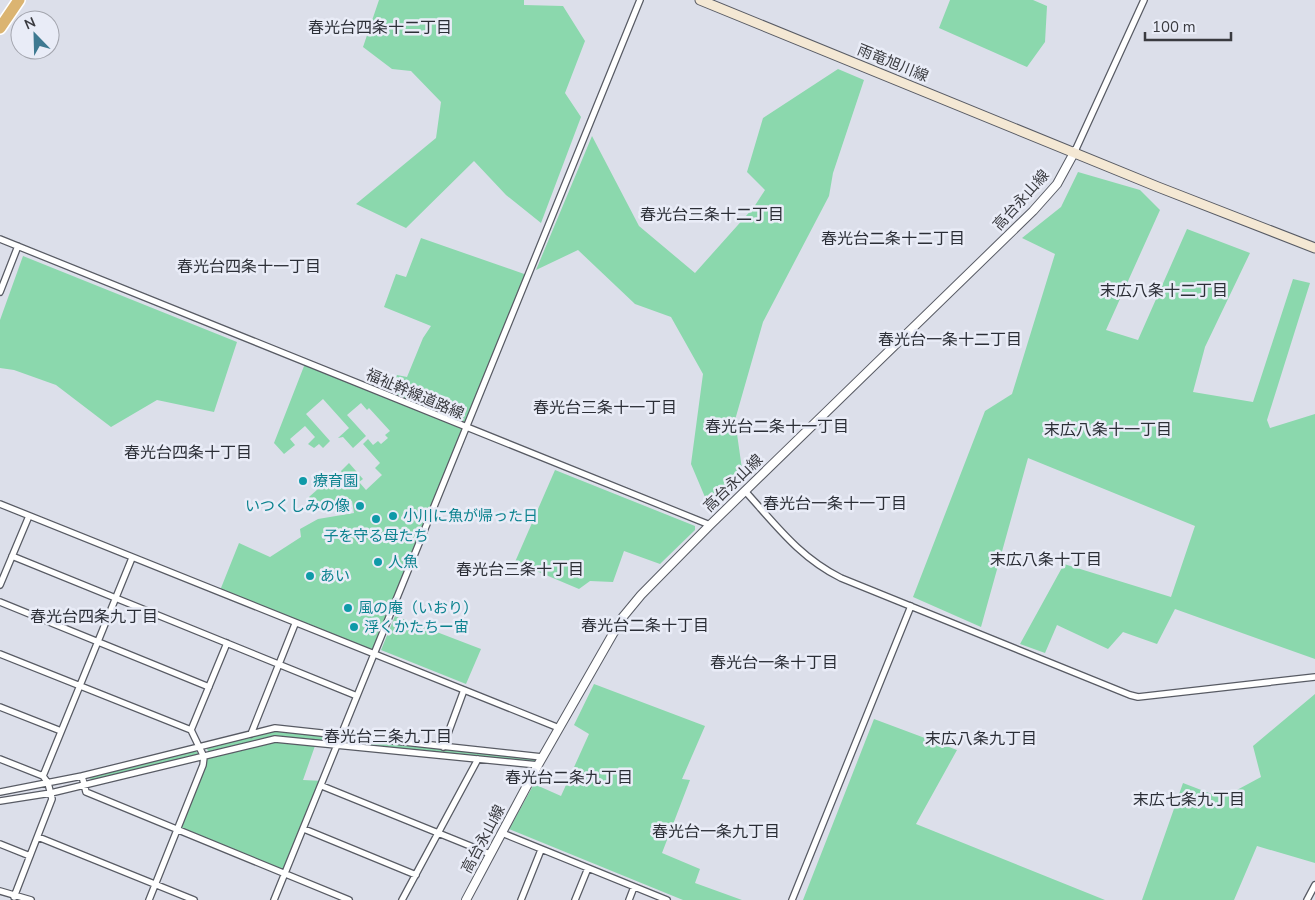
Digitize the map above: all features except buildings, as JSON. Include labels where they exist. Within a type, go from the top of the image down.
[{"type":"highway","points":[[0,28],[19,0]]},
{"type":"main road","name":"雨竜旭川線","points":[[700,0],[1075,151]]},
{"type":"main road","points":[[1075,151],[1158,187],[1315,248]]},
{"type":"street","points":[[640,0],[465,427],[710,525]]},
{"type":"street","points":[[1075,151],[1144,0]]},
{"type":"street","name":"高台永山線","points":[[466,900],[538,764],[622,618],[647,589],[745,490],[1033,211],[1057,184],[1075,151]]},
{"type":"street","name":"福祉幹線道路線","points":[[0,239],[465,427],[322,786],[274,900]]},
{"type":"street","points":[[0,292],[18,246]]},
{"type":"street","points":[[745,490],[797,549],[820,567],[1130,695],[1138,697],[1315,677]]},
{"type":"street","points":[[0,504],[294,624],[560,728]]},
{"type":"street","points":[[0,585],[29,516]]},
{"type":"street","points":[[12,556],[357,696]]},
{"type":"street","points":[[43,776],[132,558]]},
{"type":"street","points":[[0,602],[209,687]]},
{"type":"street","points":[[792,900],[911,606]]},
{"type":"street","points":[[251,734],[294,624]]},
{"type":"street","points":[[191,730],[227,643]]},
{"type":"street","points":[[0,654],[191,730],[204,757],[203,765],[149,900]]},
{"type":"street","points":[[444,746],[464,690]]},
{"type":"street","points":[[0,707],[61,731]]},
{"type":"street","points":[[0,792],[82,776],[275,728],[341,737],[542,757]]},
{"type":"street","points":[[0,801],[50,793],[276,739],[538,764]]},
{"type":"street","points":[[0,759],[43,776],[48,783],[52,799],[30,856],[17,897]]},
{"type":"street","points":[[402,900],[478,759]]},
{"type":"street","points":[[82,776],[86,792],[349,900]]},
{"type":"street","points":[[322,786],[490,854]]},
{"type":"street","points":[[304,829],[416,875]]},
{"type":"street","points":[[502,834],[667,900]]},
{"type":"street","points":[[38,837],[194,900]]},
{"type":"street","points":[[0,844],[30,856]]},
{"type":"street","points":[[521,900],[541,850]]},
{"type":"street","points":[[575,900],[588,868]]},
{"type":"street","points":[[1307,900],[1315,885]]},
{"type":"street","points":[[628,900],[634,887]]},
{"type":"street","points":[[0,891],[30,900]]},
{"type":"green space","points":[[379,0],[524,0],[524,5],[563,6],[585,41],[565,93],[581,117],[541,223],[506,195],[474,161],[406,228],[356,204],[436,138],[441,102],[411,71],[392,69],[363,47]]},
{"type":"green space","points":[[950,0],[1033,0],[1047,6],[1045,42],[1027,67],[939,28]]},
{"type":"green space","points":[[838,69],[864,80],[833,173],[829,196],[763,322],[735,420],[743,476],[710,509],[691,464],[703,374],[671,317],[635,304],[578,250],[536,270],[592,136],[639,226],[695,273],[754,207],[765,190],[747,172],[763,118]]},
{"type":"green space","points":[[1078,172],[1140,190],[1160,210],[1106,330],[1138,340],[1187,229],[1250,253],[1205,347],[1193,392],[1253,402],[1293,279],[1310,283],[1267,420],[1270,428],[1315,414],[1315,659],[1175,609],[1157,644],[1123,632],[1108,649],[1057,625],[1045,653],[1020,644],[1064,564],[1171,597],[1195,526],[1028,458],[981,627],[913,597],[985,411],[1012,394],[1055,254],[1022,238],[1061,207]]},
{"type":"green space","points":[[421,238],[527,275],[374,655],[219,593],[239,543],[270,557],[301,537],[300,529],[318,519],[354,513],[352,501],[314,506],[309,497],[337,472],[340,475],[341,471],[349,463],[363,479],[359,482],[366,490],[382,475],[375,468],[380,463],[363,444],[368,439],[373,445],[378,441],[381,444],[388,438],[385,435],[390,431],[369,408],[367,410],[361,403],[347,415],[366,436],[353,448],[343,437],[338,438],[349,428],[323,399],[306,414],[330,441],[323,448],[319,444],[314,448],[308,444],[315,437],[305,426],[290,439],[295,445],[284,454],[274,443],[306,361],[389,395],[397,375],[407,377],[423,338],[431,326],[384,307],[396,274],[406,277]]},
{"type":"green space","points":[[23,256],[237,342],[214,412],[157,400],[111,427],[56,385],[14,370],[0,368],[0,320]]},
{"type":"green space","points":[[555,470],[695,526],[695,530],[660,564],[624,551],[613,582],[590,581],[579,589],[515,562]]},
{"type":"green space","points":[[395,616],[481,649],[466,684],[381,650]]},
{"type":"green space","points":[[594,684],[705,726],[682,779],[690,780],[662,853],[700,869],[695,883],[742,900],[683,900],[509,829],[534,784],[561,796],[589,734],[574,725]]},
{"type":"green space","points":[[1315,694],[1315,863],[1257,846],[1234,900],[1142,900],[1183,783],[1222,798],[1261,777],[1253,746]]},
{"type":"green space","points":[[874,719],[957,750],[916,824],[1105,900],[803,900]]},
{"type":"green space","points":[[275,731],[337,737],[334,742],[275,737],[209,752],[206,748]]},
{"type":"green space","points":[[348,737],[538,757],[534,763],[347,744],[346,739]]},
{"type":"green space","points":[[275,739],[316,743],[303,780],[324,781],[285,874],[176,830],[204,757]]},
{"type":"green space","points":[[196,751],[199,755],[92,781],[89,777]]},
{"type":"place","name":"療育園","points":[[303,481]]},
{"type":"place","name":"いつくしみの像","points":[[360,506]]},
{"type":"place","name":"小川に魚が帰った日","points":[[393,516]]},
{"type":"place","name":"子を守る母たち","points":[[376,519]]},
{"type":"place","name":"人魚","points":[[378,562]]},
{"type":"place","name":"あい","points":[[310,576]]},
{"type":"place","name":"風の庵（いおり）","points":[[348,608]]},
{"type":"place","name":"浮くかたちー宙","points":[[354,627]]},
{"type":"district","name":"春光台四条十二丁目","points":[[380,28]]},
{"type":"district","name":"春光台三条十二丁目","points":[[712,215]]},
{"type":"district","name":"春光台二条十二丁目","points":[[893,239]]},
{"type":"district","name":"春光台四条十一丁目","points":[[249,267]]},
{"type":"district","name":"末広八条十二丁目","points":[[1164,291]]},
{"type":"district","name":"春光台一条十二丁目","points":[[950,340]]},
{"type":"district","name":"春光台三条十一丁目","points":[[605,408]]},
{"type":"district","name":"春光台二条十一丁目","points":[[777,427]]},
{"type":"district","name":"末広八条十一丁目","points":[[1108,430]]},
{"type":"district","name":"春光台四条十丁目","points":[[188,453]]},
{"type":"district","name":"春光台一条十一丁目","points":[[835,504]]},
{"type":"district","name":"末広八条十丁目","points":[[1046,560]]},
{"type":"district","name":"春光台三条十丁目","points":[[520,570]]},
{"type":"district","name":"春光台四条九丁目","points":[[94,617]]},
{"type":"district","name":"春光台二条十丁目","points":[[645,626]]},
{"type":"district","name":"春光台一条十丁目","points":[[774,663]]},
{"type":"district","name":"春光台三条九丁目","points":[[388,737]]},
{"type":"district","name":"末広八条九丁目","points":[[981,739]]},
{"type":"district","name":"春光台二条九丁目","points":[[569,778]]},
{"type":"district","name":"末広七条九丁目","points":[[1189,800]]},
{"type":"district","name":"春光台一条九丁目","points":[[716,832]]}]
